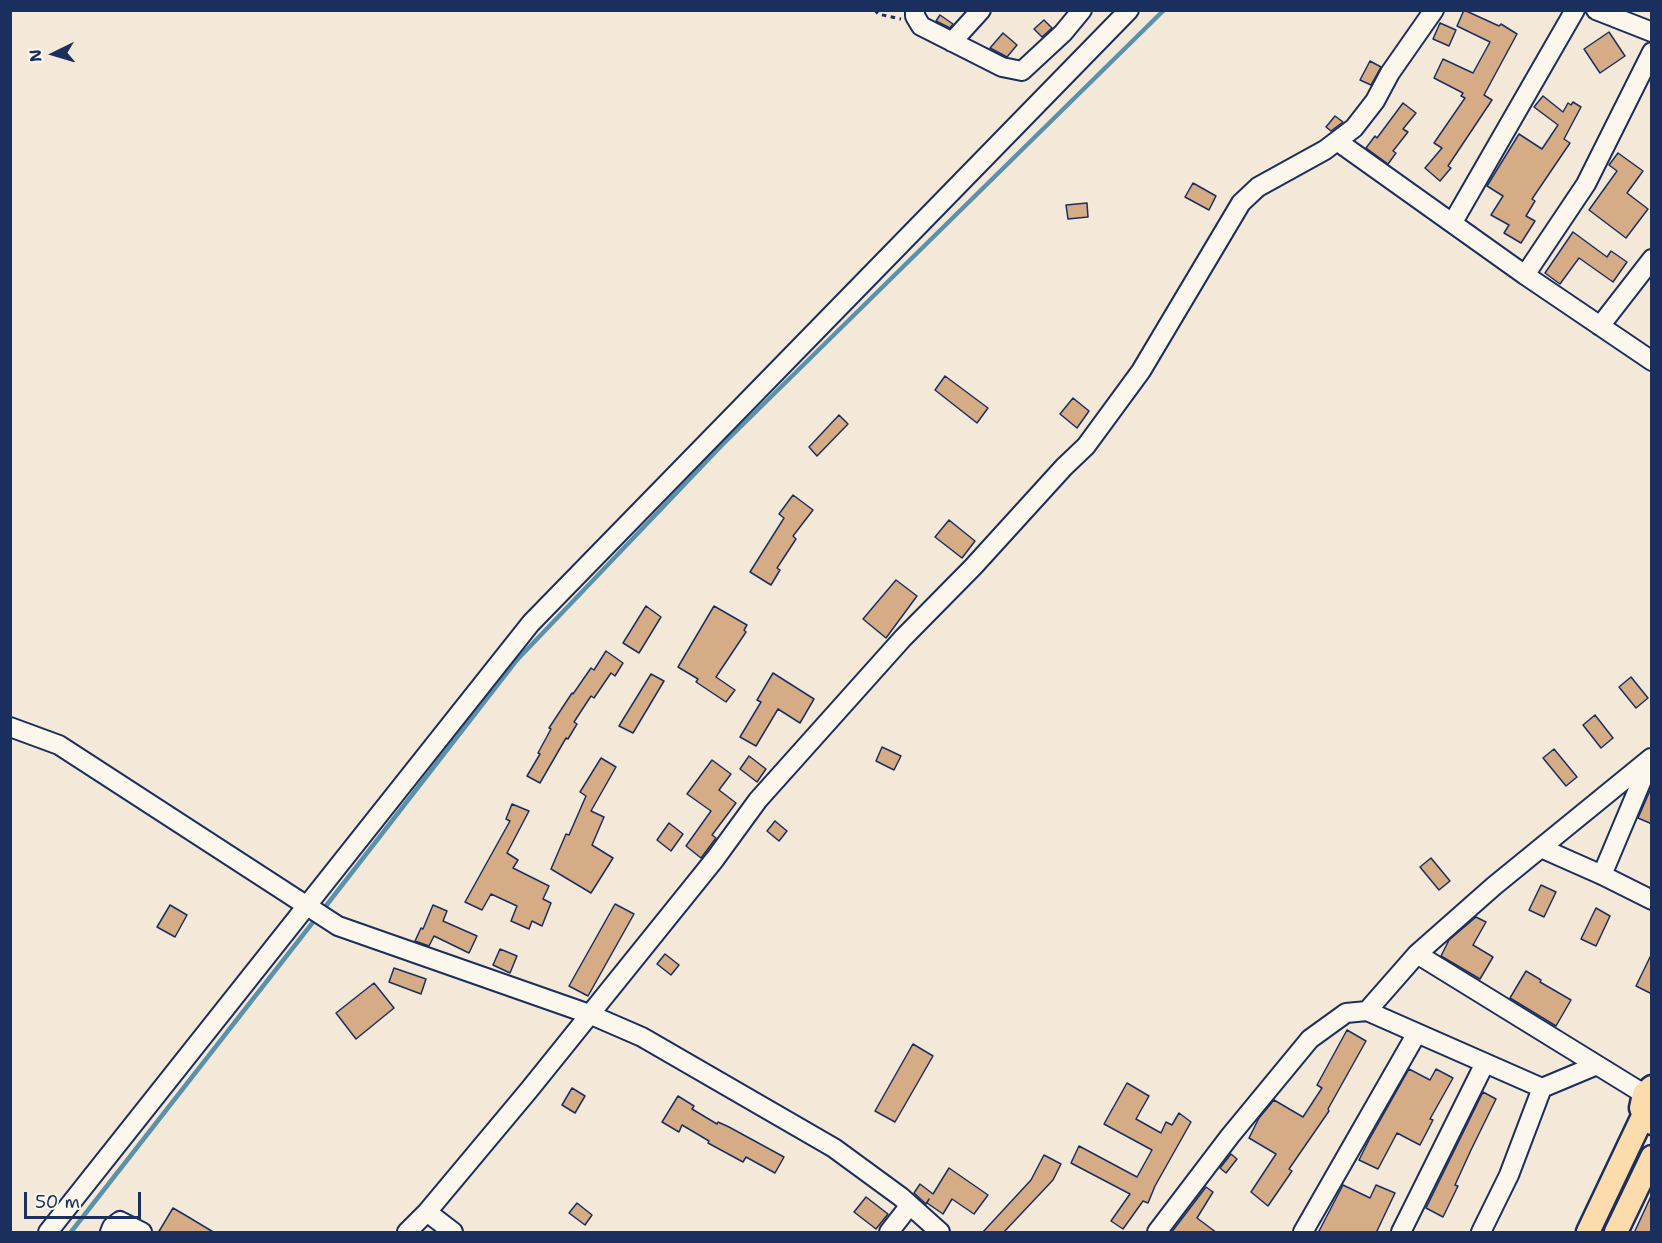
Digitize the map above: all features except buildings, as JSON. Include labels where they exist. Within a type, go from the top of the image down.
[{"type":"main road","points":[[1588,1233],[1648,1104]]},
{"type":"main road","points":[[1616,1233],[1652,1157]]},
{"type":"street","points":[[952,42],[981,10]]},
{"type":"street","points":[[915,13],[921,26],[1002,67],[1022,71],[1063,33],[1082,10]]},
{"type":"street","points":[[48,1233],[313,908],[531,623],[1129,10]]},
{"type":"street","points":[[407,1233],[427,1212],[715,859],[765,792],[903,638],[1086,446],[1141,371],[1241,203],[1258,186],[1325,150],[1353,128],[1375,101],[1390,73],[1434,10]]},
{"type":"street","points":[[1453,222],[1575,10]]},
{"type":"street","points":[[1596,10],[1652,32]]},
{"type":"street","points":[[1525,275],[1586,184],[1652,51]]},
{"type":"street","points":[[1336,141],[1525,275],[1652,361]]},
{"type":"street","points":[[1600,326],[1652,259]]},
{"type":"street","points":[[10,727],[59,745],[338,926],[589,1014],[642,1037],[834,1148],[910,1205],[940,1233]]},
{"type":"street","points":[[1367,1011],[1417,954],[1494,886],[1651,757]]},
{"type":"street","points":[[1602,875],[1651,757]]},
{"type":"street","points":[[1541,849],[1602,875],[1652,900]]},
{"type":"street","points":[[1417,954],[1597,1065],[1648,1104]]},
{"type":"street","points":[[1157,1233],[1237,1127],[1310,1039],[1346,1013],[1367,1011],[1542,1088],[1597,1065]]},
{"type":"street","points":[[1303,1233],[1418,1033]]},
{"type":"street","points":[[1401,1233],[1485,1063]]},
{"type":"street","points":[[1481,1233],[1509,1175],[1542,1088]]},
{"type":"street","points":[[889,1233],[910,1205]]},
{"type":"street","points":[[427,1212],[453,1233]]},
{"type":"street","points":[[110,1233],[112,1227],[120,1221],[142,1233]]},
{"type":"path","points":[[874,10],[878,14],[898,19],[915,13]]},
{"type":"waterway","points":[[322,911],[516,661],[723,444],[1164,10]]},
{"type":"waterway","points":[[71,1232],[317,917]]}]
